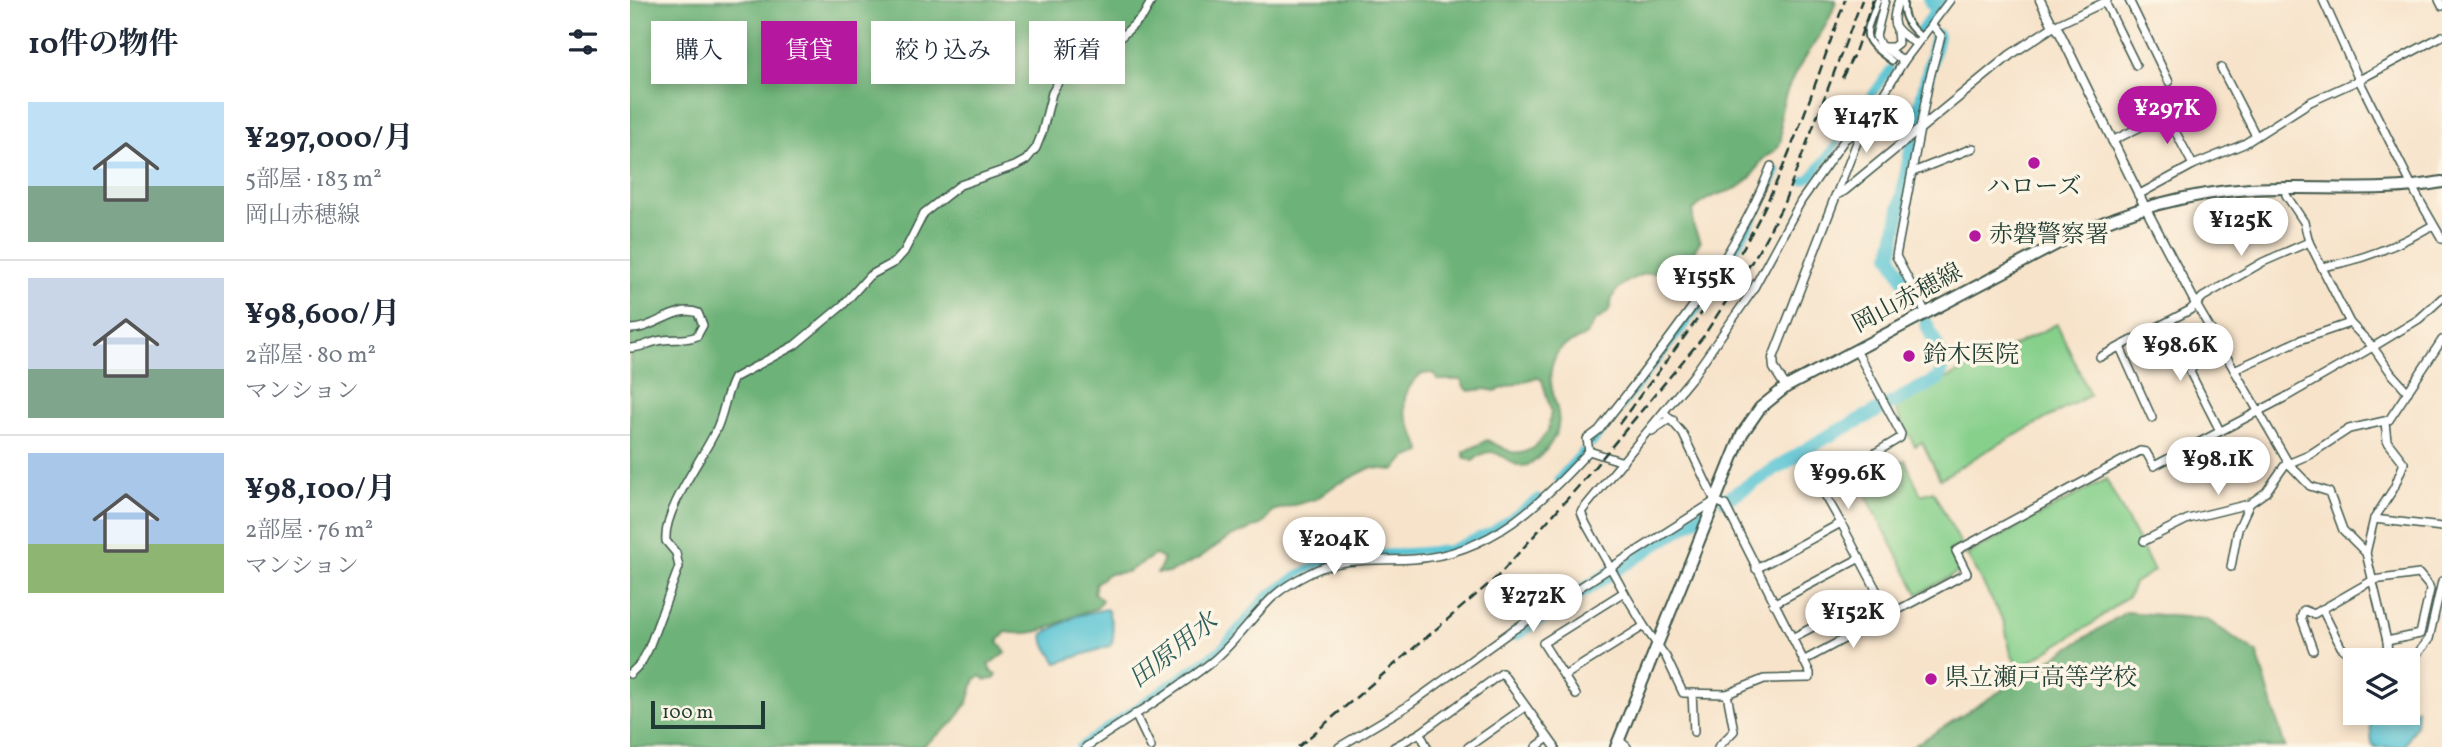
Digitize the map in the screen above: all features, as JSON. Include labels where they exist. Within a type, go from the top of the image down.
[{"type":"main road","name":"岡山赤穂線","points":[[1621,745],[1742,434],[1760,408],[1786,387],[2070,237],[2113,217],[2145,207],[2221,191],[2413,186],[2442,182]]},
{"type":"street","points":[[630,674],[641,663],[648,650],[679,567],[676,553],[666,541],[667,528],[687,481],[715,433],[734,378],[795,345],[843,305],[869,276],[895,262],[904,252],[924,213],[960,185],[1026,160],[1039,141],[1052,93],[1068,65],[1085,52],[1122,36],[1143,16],[1152,0]]},
{"type":"street","points":[[1878,0],[1867,36],[1870,45],[1892,61]]},
{"type":"street","points":[[1885,0],[1876,36],[1883,47],[1904,61]]},
{"type":"street","points":[[1883,47],[1896,46],[1899,40],[1894,25],[1894,13],[1899,0]]},
{"type":"street","points":[[1904,0],[1908,25],[1919,35]]},
{"type":"street","points":[[1786,387],[1774,368],[1773,358],[1863,127],[1904,61],[1950,0]]},
{"type":"street","points":[[2040,0],[2059,31],[2138,194],[2197,306],[2257,411],[2289,464],[2310,486],[2329,492],[2343,530],[2366,553]]},
{"type":"street","points":[[2129,0],[2169,82]]},
{"type":"street","points":[[2323,0],[2359,80],[2442,239]]},
{"type":"street","points":[[2439,0],[2442,6]]},
{"type":"street","points":[[1836,195],[2010,55],[2054,26],[2107,1],[2136,65]]},
{"type":"street","points":[[1926,313],[1896,256],[1941,36],[1932,25]]},
{"type":"street","points":[[1897,31],[1916,44]]},
{"type":"street","points":[[2138,194],[2193,165],[2244,144],[2310,102],[2359,80],[2442,36]]},
{"type":"street","points":[[2221,68],[2256,136]]},
{"type":"street","points":[[2112,141],[2191,102]]},
{"type":"street","points":[[2166,114],[2193,165]]},
{"type":"street","points":[[1664,412],[1683,434],[1715,500],[1725,505],[1810,673],[1810,678],[1764,678],[1727,694],[1683,693],[1666,657],[1624,592],[1581,512],[1693,376],[1751,293],[1801,201],[1845,139],[1863,127]]},
{"type":"street","points":[[1913,172],[1973,148]]},
{"type":"street","points":[[1589,451],[1587,439],[1599,430],[1622,401],[1717,271],[1752,212],[1772,166]]},
{"type":"street","points":[[2286,188],[2286,195],[2304,222],[2309,242],[2350,323],[2373,347],[2408,392]]},
{"type":"street","points":[[2322,267],[2356,261],[2411,238],[2433,225]]},
{"type":"street","points":[[2100,357],[2197,306],[2203,298],[2263,262],[2309,242]]},
{"type":"street","points":[[1803,661],[1967,573],[1956,551],[2140,451],[2146,452],[2154,466],[2373,347],[2419,319],[2442,298]]},
{"type":"street","points":[[630,329],[645,328],[685,311],[698,313],[703,325],[697,336],[690,339],[665,339],[643,347],[630,348]]},
{"type":"street","points":[[2170,321],[2194,365],[2190,372],[2220,431]]},
{"type":"street","points":[[2234,370],[2300,340],[2350,323]]},
{"type":"street","points":[[2144,541],[2188,519],[2249,504],[2259,499],[2278,473],[2289,464],[2309,455],[2349,429],[2385,422],[2396,412],[2433,350],[2442,340]]},
{"type":"street","points":[[2120,347],[2152,418]]},
{"type":"street","points":[[1856,350],[1901,433],[1900,438],[1820,486],[1889,614]]},
{"type":"street","points":[[1646,435],[1668,420],[1673,420]]},
{"type":"street","points":[[2385,422],[2387,441],[2404,463],[2393,488],[2374,519],[2366,553],[2388,648]]},
{"type":"street","points":[[1589,451],[1622,463]]},
{"type":"street","points":[[1086,747],[1210,664],[1275,595],[1289,584],[1313,571],[1341,562],[1436,557],[1471,546],[1517,522],[1558,485],[1589,451]]},
{"type":"street","points":[[1339,747],[1406,707],[1513,630],[1715,500]]},
{"type":"street","points":[[2231,567],[2242,516],[2249,504]]},
{"type":"street","points":[[2374,519],[2442,527]]},
{"type":"street","points":[[1756,569],[1841,523]]},
{"type":"street","points":[[1773,604],[1860,558]]},
{"type":"street","points":[[2313,650],[2301,617],[2304,610],[2314,614],[2373,580],[2418,574],[2429,586],[2420,634],[2387,641]]},
{"type":"street","points":[[2420,653],[2430,639],[2442,581]]},
{"type":"street","points":[[1576,695],[1543,643],[1624,592]]},
{"type":"street","points":[[1791,638],[1878,593]]},
{"type":"street","points":[[2322,609],[2343,649]]},
{"type":"street","points":[[1563,676],[1644,626]]},
{"type":"street","points":[[1394,747],[1420,733],[1502,673],[1555,747]]},
{"type":"street","points":[[1692,694],[1694,732]]},
{"type":"street","points":[[1718,747],[1734,731],[1727,694]]},
{"type":"street","points":[[1468,747],[1525,707]]},
{"type":"street","points":[[1135,714],[1151,747]]},
{"type":"street","points":[[1420,733],[1427,747]]},
{"type":"street","points":[[1536,747],[1548,738]]},
{"type":"green space","points":[[630,0],[1836,0],[1827,24],[1787,91],[1781,111],[1780,144],[1764,158],[1742,185],[1708,199],[1693,211],[1693,225],[1700,242],[1685,265],[1663,276],[1648,273],[1625,284],[1613,296],[1608,312],[1595,321],[1586,335],[1559,350],[1551,369],[1558,425],[1545,451],[1533,462],[1523,466],[1515,464],[1493,452],[1484,453],[1473,461],[1464,457],[1464,452],[1487,440],[1511,452],[1522,453],[1534,448],[1548,431],[1551,411],[1542,380],[1537,377],[1495,391],[1469,391],[1461,380],[1438,380],[1433,373],[1421,374],[1411,384],[1404,403],[1408,421],[1422,452],[1405,458],[1395,470],[1370,468],[1334,486],[1316,499],[1272,511],[1263,524],[1228,538],[1198,559],[1169,573],[1157,573],[1164,560],[1155,555],[1127,572],[1108,574],[1096,583],[1094,593],[1102,600],[1097,608],[1031,633],[1006,632],[998,641],[1006,653],[988,665],[992,673],[997,674],[994,679],[986,680],[981,676],[975,679],[968,702],[953,723],[922,747],[630,747]]},
{"type":"green space","points":[[2057,324],[2090,395],[1940,479],[1922,442],[1915,446],[1893,405]]},
{"type":"green space","points":[[1905,460],[1921,495],[1933,491],[1961,544],[1949,551],[1959,572],[1918,594],[1860,484]]},
{"type":"green space","points":[[2106,479],[2154,571],[2134,583],[2129,595],[2093,623],[2019,668],[2011,654],[2004,622],[1967,555]]},
{"type":"green space","points":[[2126,612],[2206,619],[2257,653],[2285,747],[1912,747]]},
{"type":"water","points":[[1106,609],[1113,629],[1110,646],[1057,663],[1044,642],[1043,634],[1076,616]]},
{"type":"water","points":[[2370,725],[2416,725],[2404,747],[2376,747],[2372,744]]},
{"type":"waterway","points":[[1930,0],[1932,4]]},
{"type":"waterway","name":"田原用水","points":[[1919,31],[1942,0]]},
{"type":"waterway","points":[[1918,307],[1891,256],[1915,128],[1937,36]]},
{"type":"waterway","name":"田原用水","points":[[1803,181],[1810,178],[1890,69]]},
{"type":"waterway","name":"田原用水","points":[[1593,443],[1710,292],[1755,216],[1777,171]]},
{"type":"waterway","points":[[1725,500],[1825,438],[1936,380],[1944,362],[1926,323]]},
{"type":"waterway","name":"田原用水","points":[[1558,479],[1583,451]]},
{"type":"waterway","name":"田原用水","points":[[1079,747],[1220,649],[1265,597],[1300,573],[1336,557],[1449,549],[1493,530],[1538,498]]},
{"type":"waterway","points":[[1516,634],[1704,513]]},
{"type":"railway","points":[[1619,424],[1711,299],[1756,225],[1798,130],[1845,0]]},
{"type":"railway","points":[[1298,747],[1497,577],[1577,488],[1703,337],[1758,252],[1783,205],[1862,0]]},
{"type":"railway","points":[[1842,78],[1855,52],[1873,0]]},
{"type":"place","name":"ハローズ","points":[[2034,163]]},
{"type":"place","name":"赤磐警察署","points":[[1975,236]]},
{"type":"place","name":"鈴木医院","points":[[1909,356]]},
{"type":"place","name":"県立瀬戸高等学校","points":[[1931,679]]}]
